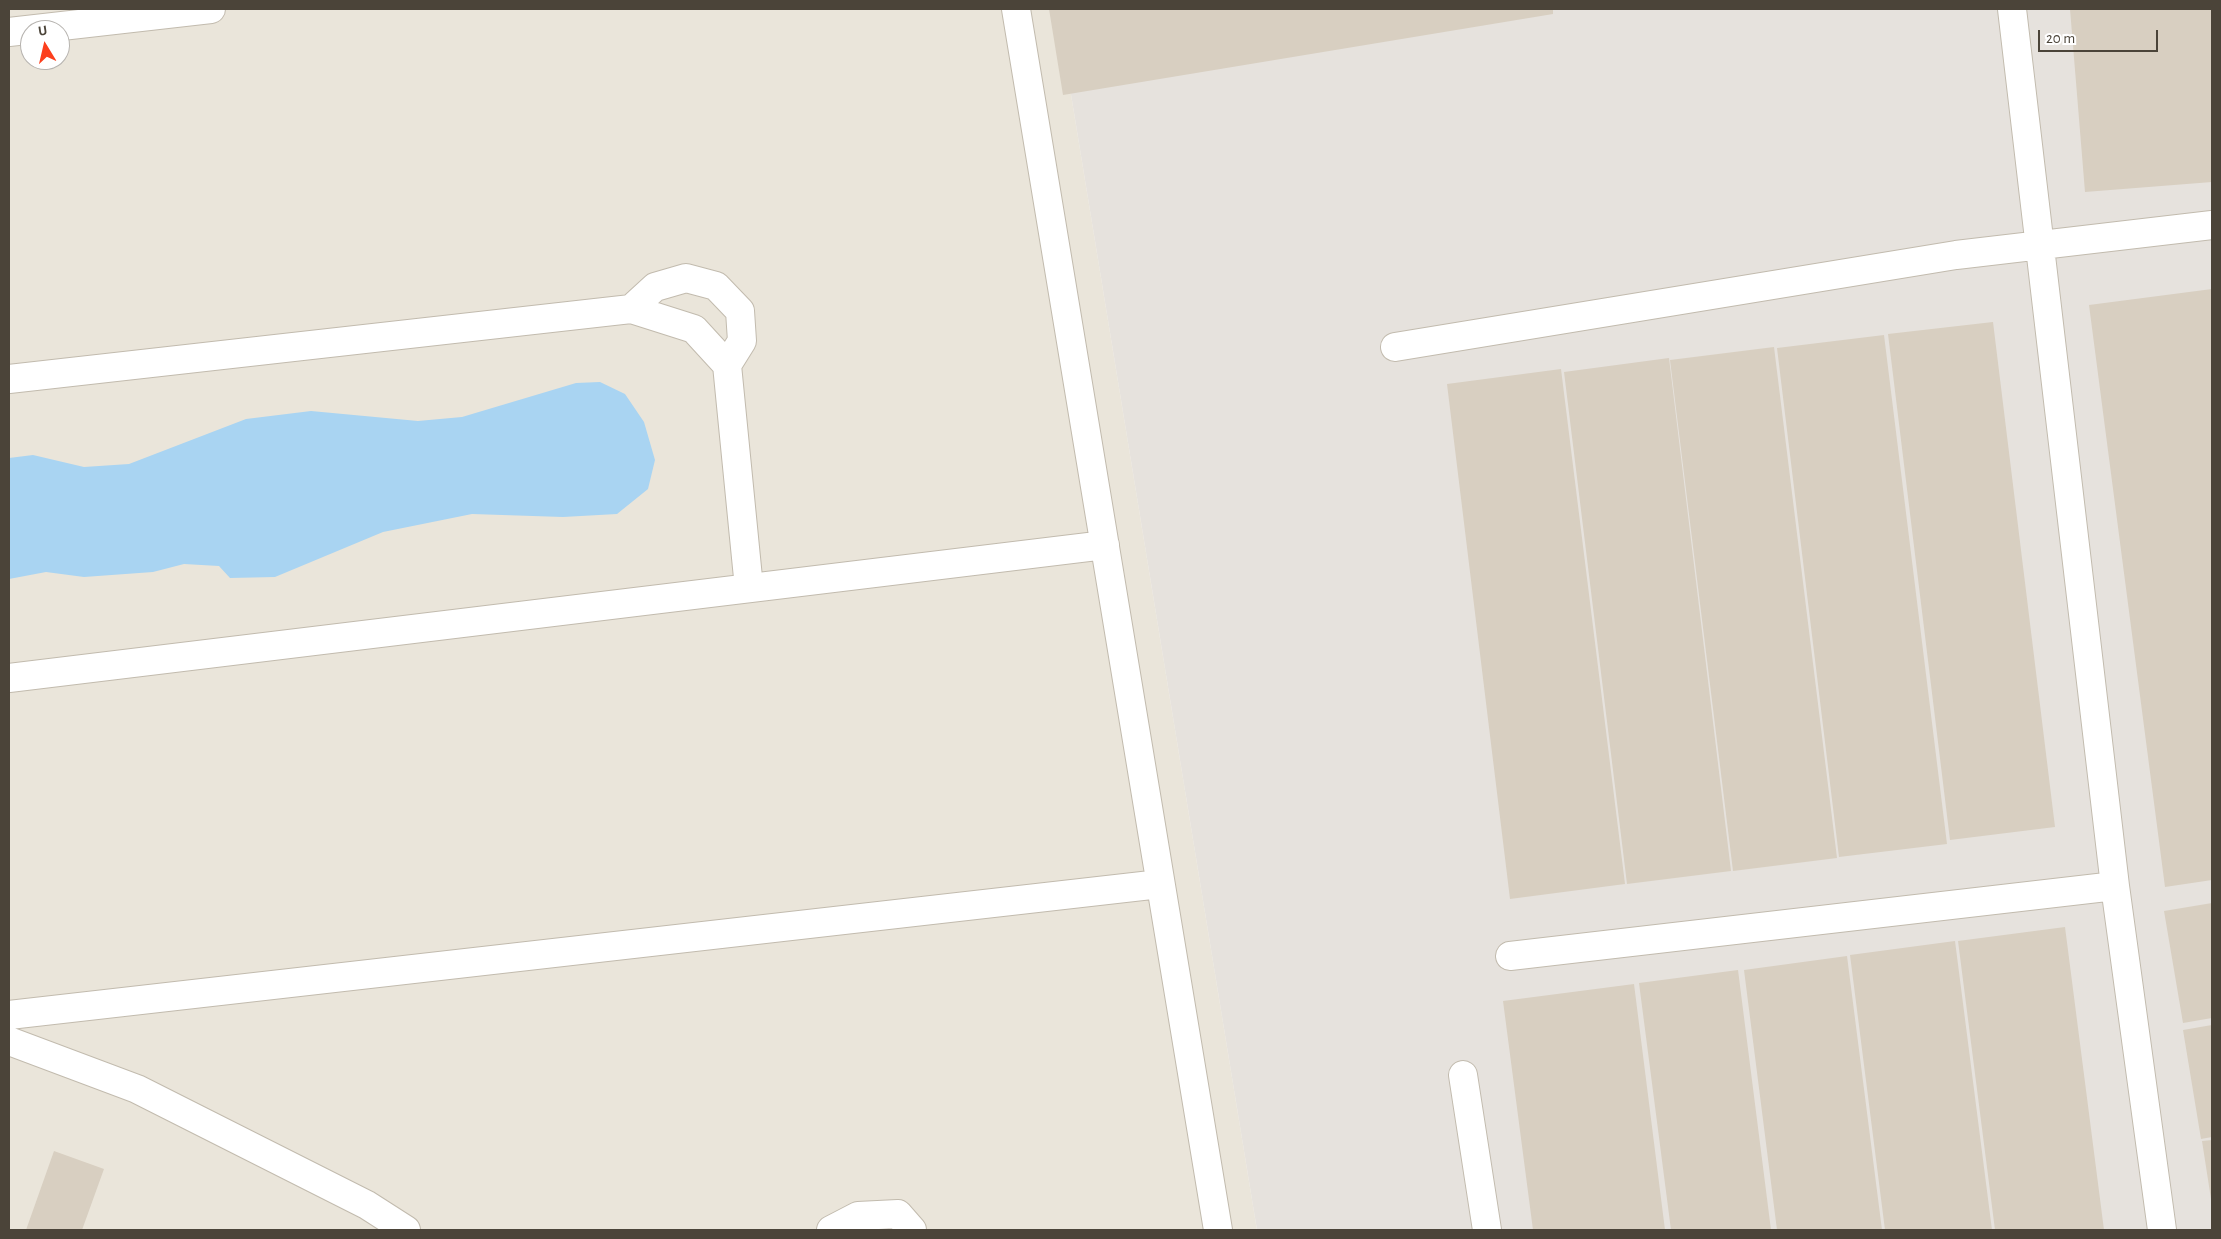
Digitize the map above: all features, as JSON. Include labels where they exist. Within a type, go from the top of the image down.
[{"type":"street","points":[[9,32],[211,9]]},
{"type":"street","points":[[1016,9],[1218,1230]]},
{"type":"street","points":[[2012,9],[2041,243],[2115,886],[2162,1230]]},
{"type":"street","points":[[1395,347],[1956,255],[2041,243],[2212,225]]},
{"type":"street","points":[[631,309],[654,287],[686,278],[716,286],[740,311],[742,341],[727,365]]},
{"type":"street","points":[[9,379],[631,309],[694,329],[727,365],[749,588]]},
{"type":"street","points":[[9,678],[1104,545]]},
{"type":"street","points":[[9,1015],[1160,884]]},
{"type":"street","points":[[1510,956],[2115,886]]},
{"type":"street","points":[[9,1041],[137,1089],[367,1206],[406,1230]]},
{"type":"street","points":[[1463,1075],[1487,1230]]},
{"type":"street","points":[[831,1230],[858,1216],[898,1214],[912,1230]]},
{"type":"shaded area","points":[[9,9],[1057,9],[1257,1230],[9,1230]]},
{"type":"shaded area","points":[[1057,9],[2212,9],[2212,1230],[1257,1230]]},
{"type":"water","points":[[600,382],[625,394],[644,422],[655,460],[648,489],[617,514],[563,517],[472,514],[383,532],[275,577],[230,578],[219,566],[184,564],[153,572],[84,577],[46,572],[9,579],[9,458],[33,455],[84,467],[129,464],[246,419],[311,411],[418,421],[462,417],[576,383]]},
{"type":"building","points":[[1049,9],[1553,9],[1553,14],[1063,95]]},
{"type":"building","points":[[2070,9],[2212,9],[2212,182],[2085,192]]},
{"type":"building","points":[[2212,289],[2212,880],[2165,887],[2089,305]]},
{"type":"building","points":[[1993,322],[2055,827],[1950,840],[1888,334]]},
{"type":"building","points":[[1884,335],[1947,844],[1839,857],[1777,348]]},
{"type":"building","points":[[1774,347],[1837,858],[1733,871],[1670,360]]},
{"type":"building","points":[[1669,358],[1731,871],[1627,884],[1564,372]]},
{"type":"building","points":[[1561,369],[1625,884],[1510,899],[1447,384]]},
{"type":"building","points":[[2212,903],[2212,1018],[2183,1023],[2164,911]]},
{"type":"building","points":[[2065,927],[2104,1230],[1995,1230],[1958,941]]},
{"type":"building","points":[[1955,941],[1992,1230],[1885,1230],[1850,955]]},
{"type":"building","points":[[1847,956],[1882,1230],[1777,1230],[1744,970]]},
{"type":"building","points":[[1738,970],[1771,1230],[1671,1230],[1639,983]]},
{"type":"building","points":[[1634,984],[1665,1230],[1533,1230],[1503,1001]]},
{"type":"building","points":[[2212,1025],[2212,1137],[2201,1139],[2183,1030]]},
{"type":"building","points":[[2212,1140],[2212,1199],[2211,1199],[2202,1141]]},
{"type":"building","points":[[54,1151],[104,1169],[82,1230],[26,1230]]}]
